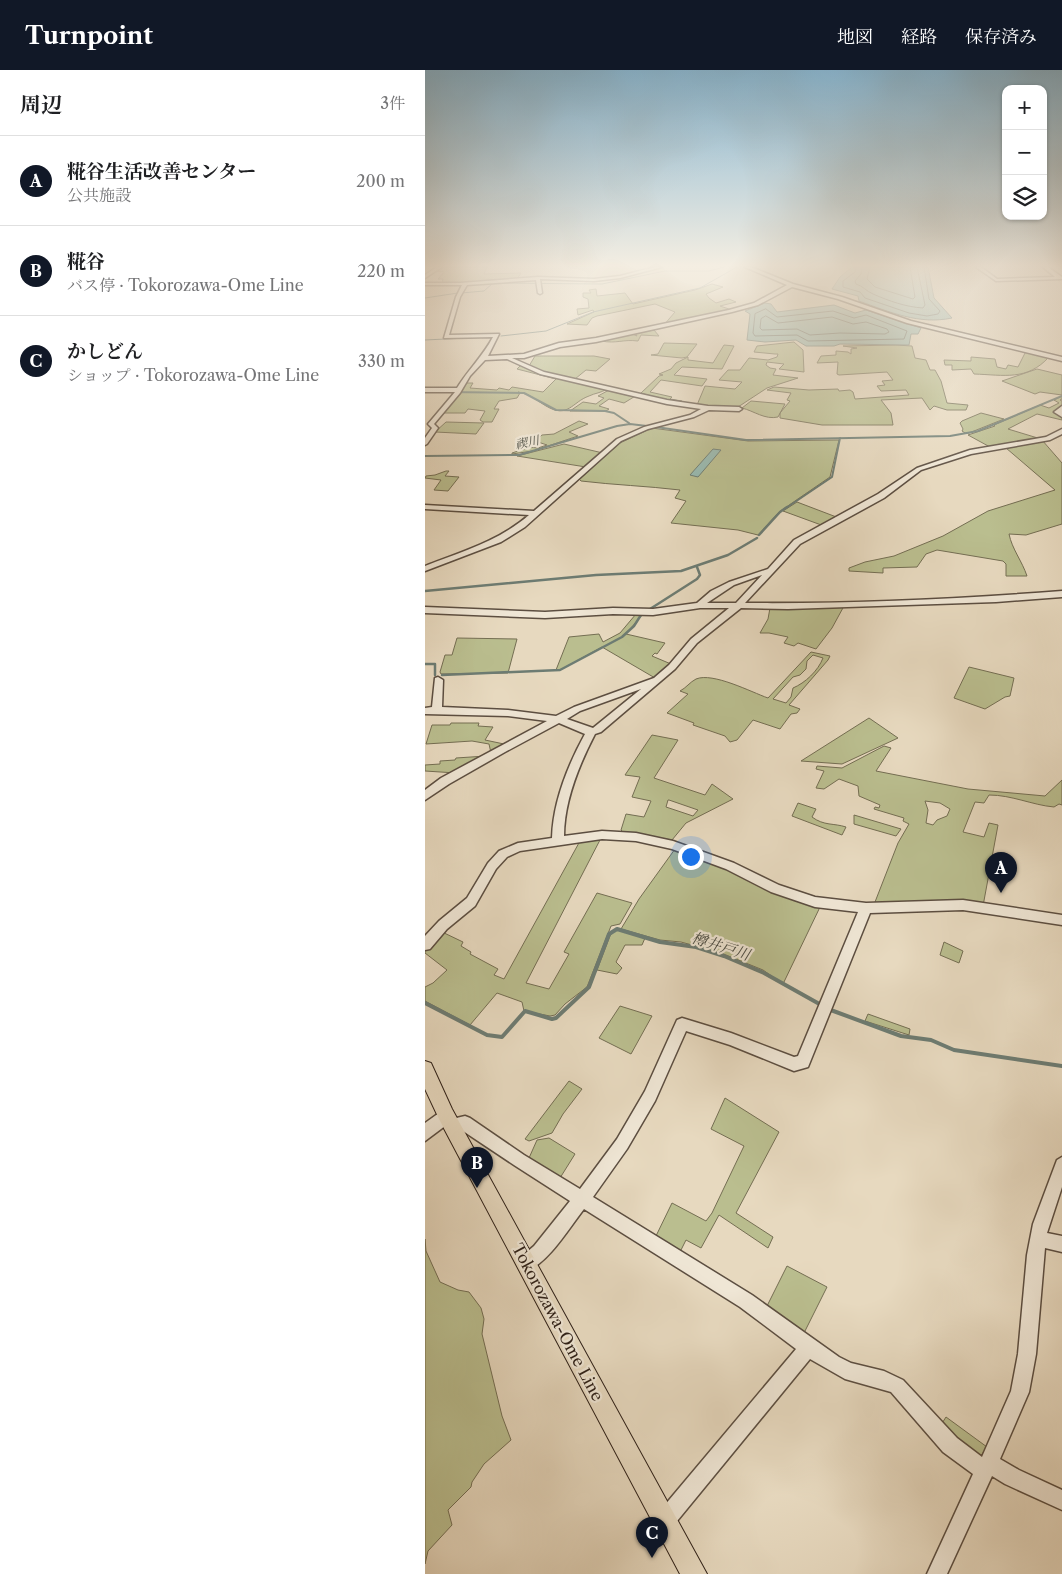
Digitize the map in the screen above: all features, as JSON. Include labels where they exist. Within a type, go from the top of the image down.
[{"type":"main road","name":"Tokorozawa-Ome Line","points":[[425,1069],[449,1121],[694,1574]]},
{"type":"street","points":[[425,443],[435,428],[428,426],[483,358],[495,337]]},
{"type":"street","points":[[483,358],[509,359],[530,355],[559,345],[611,337]]},
{"type":"street","points":[[972,337],[1062,359]]},
{"type":"street","points":[[509,359],[547,374],[667,402],[708,408],[739,409]]},
{"type":"street","points":[[425,390],[457,392]]},
{"type":"street","points":[[425,569],[498,540],[522,525],[619,440],[646,428],[691,416],[708,408]]},
{"type":"street","points":[[1062,408],[1057,412],[1062,415]]},
{"type":"street","points":[[558,841],[559,815],[591,732],[643,693],[672,666],[694,640],[736,607],[797,542],[871,502],[919,469],[970,452],[1048,438],[1062,431]]},
{"type":"street","points":[[425,507],[537,513]]},
{"type":"street","points":[[699,605],[723,589],[769,571]]},
{"type":"street","points":[[425,610],[545,615],[613,611],[653,612],[699,605],[736,607],[996,599],[1062,594]]},
{"type":"street","points":[[437,710],[438,680]]},
{"type":"street","points":[[425,796],[445,781],[590,702],[655,681]]},
{"type":"street","points":[[425,712],[437,710],[508,713],[552,718],[591,732]]},
{"type":"street","points":[[425,945],[443,925],[471,902],[492,866],[503,854],[518,848],[558,841],[617,835],[656,840],[720,862],[789,895],[815,902],[866,908],[963,905],[1062,920]]},
{"type":"street","points":[[527,1263],[539,1252],[622,1144],[649,1096],[682,1024],[794,1064],[803,1062],[866,908]]},
{"type":"street","points":[[425,1133],[449,1121],[465,1122],[519,1160],[746,1301],[809,1347],[846,1370],[889,1381],[897,1386],[950,1445],[987,1467],[1062,1500]]},
{"type":"street","points":[[937,1574],[1020,1392],[1027,1354],[1035,1255],[1041,1224],[1062,1165]]},
{"type":"street","points":[[1039,1239],[1062,1244]]},
{"type":"street","points":[[666,1520],[809,1347]]},
{"type":"green space","points":[[618,337],[640,337],[638,341],[601,341]]},
{"type":"green space","points":[[794,342],[803,350],[804,372],[779,369],[784,364],[767,362],[766,365],[776,369],[773,375],[798,378],[767,388],[738,407],[697,405],[705,386],[735,389],[742,382],[719,380],[728,370],[740,370],[749,358],[768,360],[777,357],[778,354],[754,352],[757,346]]},
{"type":"green space","points":[[664,343],[697,344],[687,357],[651,355],[658,354]]},
{"type":"green space","points":[[724,345],[734,346],[722,369],[682,367],[674,375],[707,379],[702,386],[661,380],[650,392],[672,397],[670,399],[682,401],[681,403],[669,402],[641,393],[659,376],[663,375],[659,374],[671,369],[676,363],[688,357],[688,360],[713,363]]},
{"type":"green space","points":[[843,346],[912,346],[915,358],[926,360],[930,370],[935,370],[941,381],[947,403],[968,405],[966,410],[947,410],[934,406],[930,410],[922,398],[881,400],[891,413],[893,425],[822,425],[780,418],[780,413],[790,401],[787,400],[791,393],[767,390],[774,387],[809,390],[850,390],[853,392],[855,399],[909,395],[906,390],[881,391],[877,386],[885,385],[882,381],[893,380],[887,372],[839,375],[837,374],[838,362],[817,363],[821,356],[836,355],[836,351],[851,354],[851,349],[857,348]]},
{"type":"green space","points":[[1026,351],[1049,357],[1032,370],[1015,375],[974,374],[971,369],[952,370],[952,365],[945,365],[944,360],[971,361],[971,357],[995,359],[997,367],[1006,369],[1008,365],[1018,367]]},
{"type":"green space","points":[[535,356],[594,356],[610,359],[596,371],[586,370],[575,379],[547,373],[529,366]]},
{"type":"green space","points":[[521,365],[607,389],[560,411],[553,410],[529,396],[518,392],[520,393],[517,398],[499,401],[494,409],[499,409],[492,422],[480,420],[485,411],[468,409],[465,413],[442,413],[460,393],[465,383],[473,383],[470,388],[509,390],[512,387],[543,392],[556,379],[517,369]]},
{"type":"green space","points":[[1037,369],[1062,375],[1062,395],[1040,392],[1035,394],[1002,381]]},
{"type":"green space","points":[[609,390],[637,395],[624,403],[609,399],[599,406],[609,409],[606,411],[570,411],[583,402],[596,404],[604,398],[598,396]]},
{"type":"green space","points":[[1062,396],[1060,400],[1062,401],[1062,406],[1055,413],[1062,416],[1062,420],[1037,414],[1008,429],[1041,439],[990,447],[968,435],[995,426],[1040,405],[1049,408],[1059,403],[1054,400]]},
{"type":"green space","points":[[751,401],[785,404],[778,417],[773,418],[742,408]]},
{"type":"green space","points":[[981,413],[1004,419],[969,433],[962,431],[960,423],[962,421]]},
{"type":"green space","points":[[579,421],[588,424],[569,432],[578,436],[533,451],[512,454],[530,447],[538,448],[547,445],[535,441],[542,435],[554,434]]},
{"type":"green space","points":[[446,422],[484,423],[476,434],[435,432]]},
{"type":"green space","points":[[652,428],[748,441],[839,440],[830,477],[779,512],[758,535],[738,530],[671,523],[686,501],[675,498],[680,490],[581,481],[579,479],[620,443]]},
{"type":"green space","points":[[1042,440],[1062,463],[1062,524],[1026,535],[1009,534],[1012,545],[1027,576],[1006,576],[1006,564],[1003,561],[937,550],[926,554],[917,567],[883,568],[883,573],[849,571],[849,568],[865,562],[894,556],[943,536],[988,511],[1055,490],[1006,448]]},
{"type":"green space","points":[[564,444],[603,453],[586,467],[517,456]]},
{"type":"green space","points":[[449,471],[445,476],[459,477],[448,491],[434,490],[441,480],[425,478],[426,476]]},
{"type":"green space","points":[[797,502],[839,518],[824,526],[783,511]]},
{"type":"green space","points":[[844,606],[832,628],[816,649],[798,643],[794,646],[784,643],[788,637],[760,633],[768,619],[770,608]]},
{"type":"green space","points":[[636,614],[642,615],[626,634],[665,643],[657,654],[655,653],[652,656],[671,664],[655,678],[602,647],[560,670],[556,670],[569,637],[599,634],[603,642],[620,633]]},
{"type":"green space","points":[[457,638],[517,639],[508,673],[441,674],[445,655],[452,655]]},
{"type":"green space","points":[[811,652],[830,656],[789,705],[800,709],[797,713],[791,714],[780,729],[753,720],[737,740],[730,742],[725,736],[693,725],[694,723],[667,713],[688,694],[680,691],[696,679],[712,678],[722,680],[768,698]],"holes":[[[813,655],[823,658],[811,676],[793,688],[791,697],[786,703],[773,699],[793,677],[800,675],[806,669],[807,661]]]},
{"type":"green space","points":[[969,667],[1014,678],[1010,696],[985,709],[954,698]]},
{"type":"green space","points":[[869,718],[898,738],[842,764],[801,761]]},
{"type":"green space","points":[[451,723],[479,723],[478,726],[493,727],[485,740],[504,744],[491,753],[489,744],[472,741],[426,744],[432,725],[450,725]]},
{"type":"green space","points":[[652,735],[678,740],[654,778],[705,795],[712,784],[733,799],[686,823],[672,840],[623,832],[621,830],[626,814],[644,817],[651,801],[632,797],[640,777],[625,775]],"holes":[[[668,800],[698,810],[693,816],[666,807]]]},
{"type":"green space","points":[[884,746],[891,748],[876,771],[968,789],[1045,796],[1062,780],[1062,805],[1046,806],[989,795],[984,803],[975,802],[963,832],[984,837],[989,823],[998,825],[983,906],[880,905],[875,902],[898,843],[909,824],[903,821],[904,818],[874,809],[875,807],[879,808],[880,805],[859,796],[858,786],[839,779],[824,789],[816,788],[824,771],[816,769],[817,766],[842,768]],"holes":[[[925,801],[940,803],[950,809],[947,816],[937,820],[933,825],[926,823],[928,810]]]},
{"type":"green space","points":[[486,756],[456,773],[425,771],[425,765],[440,764],[440,761]]},
{"type":"green space","points":[[798,803],[816,809],[812,817],[816,820],[846,827],[842,835],[792,816]]},
{"type":"green space","points":[[854,815],[901,829],[896,836],[854,824]]},
{"type":"green space","points":[[601,838],[526,983],[549,989],[569,954],[564,952],[597,893],[632,903],[620,924],[611,926],[587,987],[565,1004],[555,1015],[550,1016],[524,1011],[522,1002],[497,993],[470,1025],[425,1001],[425,987],[433,983],[447,970],[425,953],[425,949],[440,931],[463,942],[461,946],[471,952],[470,954],[498,969],[494,975],[504,979],[580,841]]},
{"type":"green space","points":[[675,849],[821,905],[783,984],[763,970],[721,953],[681,942],[660,940],[621,929],[639,899]]},
{"type":"green space","points":[[617,930],[645,938],[642,945],[625,945],[616,962],[622,968],[617,974],[597,970],[610,936],[613,931]]},
{"type":"green space","points":[[944,942],[963,951],[959,963],[940,955]]},
{"type":"green space","points":[[620,1006],[652,1016],[631,1054],[599,1038]]},
{"type":"green space","points":[[868,1014],[910,1029],[909,1035],[865,1021]]},
{"type":"green space","points":[[569,1081],[582,1089],[563,1114],[552,1133],[529,1141],[525,1139]]},
{"type":"green space","points":[[725,1098],[779,1132],[736,1213],[773,1237],[768,1248],[719,1215],[701,1248],[686,1240],[680,1252],[655,1238],[672,1203],[706,1221],[712,1213],[744,1146],[711,1129]]},
{"type":"green space","points":[[549,1138],[575,1154],[560,1178],[529,1158],[537,1140]]},
{"type":"green space","points":[[425,1239],[426,1251],[440,1282],[458,1290],[469,1292],[481,1308],[484,1319],[482,1334],[502,1416],[511,1440],[484,1464],[472,1482],[471,1487],[448,1510],[452,1525],[428,1551],[425,1564]]},
{"type":"green space","points":[[787,1266],[827,1287],[804,1333],[767,1306]]},
{"type":"green space","points":[[946,1417],[987,1447],[978,1460],[939,1428]]},
{"type":"water","points":[[747,337],[910,337],[909,345],[840,344],[834,346],[806,346],[796,340],[765,342],[747,340]]},
{"type":"water","points":[[713,449],[721,450],[698,477],[690,475]]},
{"type":"waterway","points":[[425,340],[483,337]]},
{"type":"waterway","points":[[446,392],[524,393],[556,410],[605,411],[614,413],[629,423]]},
{"type":"waterway","points":[[840,438],[950,436],[978,431],[1062,396]]},
{"type":"waterway","name":"禊川","points":[[425,456],[519,455],[617,426],[630,424],[647,426]]},
{"type":"waterway","points":[[656,427],[746,440],[840,438]]},
{"type":"waterway","points":[[786,508],[832,477],[840,438]]},
{"type":"waterway","points":[[759,535],[787,507]]},
{"type":"waterway","points":[[425,591],[596,575],[681,571],[728,555],[757,538]]},
{"type":"waterway","points":[[650,609],[697,579],[700,575],[697,567]]},
{"type":"waterway","points":[[442,675],[560,670],[622,637],[634,626],[641,615]]},
{"type":"waterway","points":[[425,664],[435,664],[435,675]]},
{"type":"waterway","name":"樽井戸川","points":[[425,1003],[487,1035],[502,1037],[525,1011],[552,1019],[556,1018],[589,987],[609,934],[617,929],[660,942],[696,947],[724,956],[764,973],[823,1006]]},
{"type":"waterway","name":"樽井戸川","points":[[828,1009],[901,1036],[931,1040],[954,1050],[1062,1066]]},
{"type":"place","name":"糀谷生活改善センター","points":[[1001,893]]},
{"type":"place","name":"糀谷","points":[[477,1188]]},
{"type":"place","name":"かしどん","points":[[652,1558]]}]
